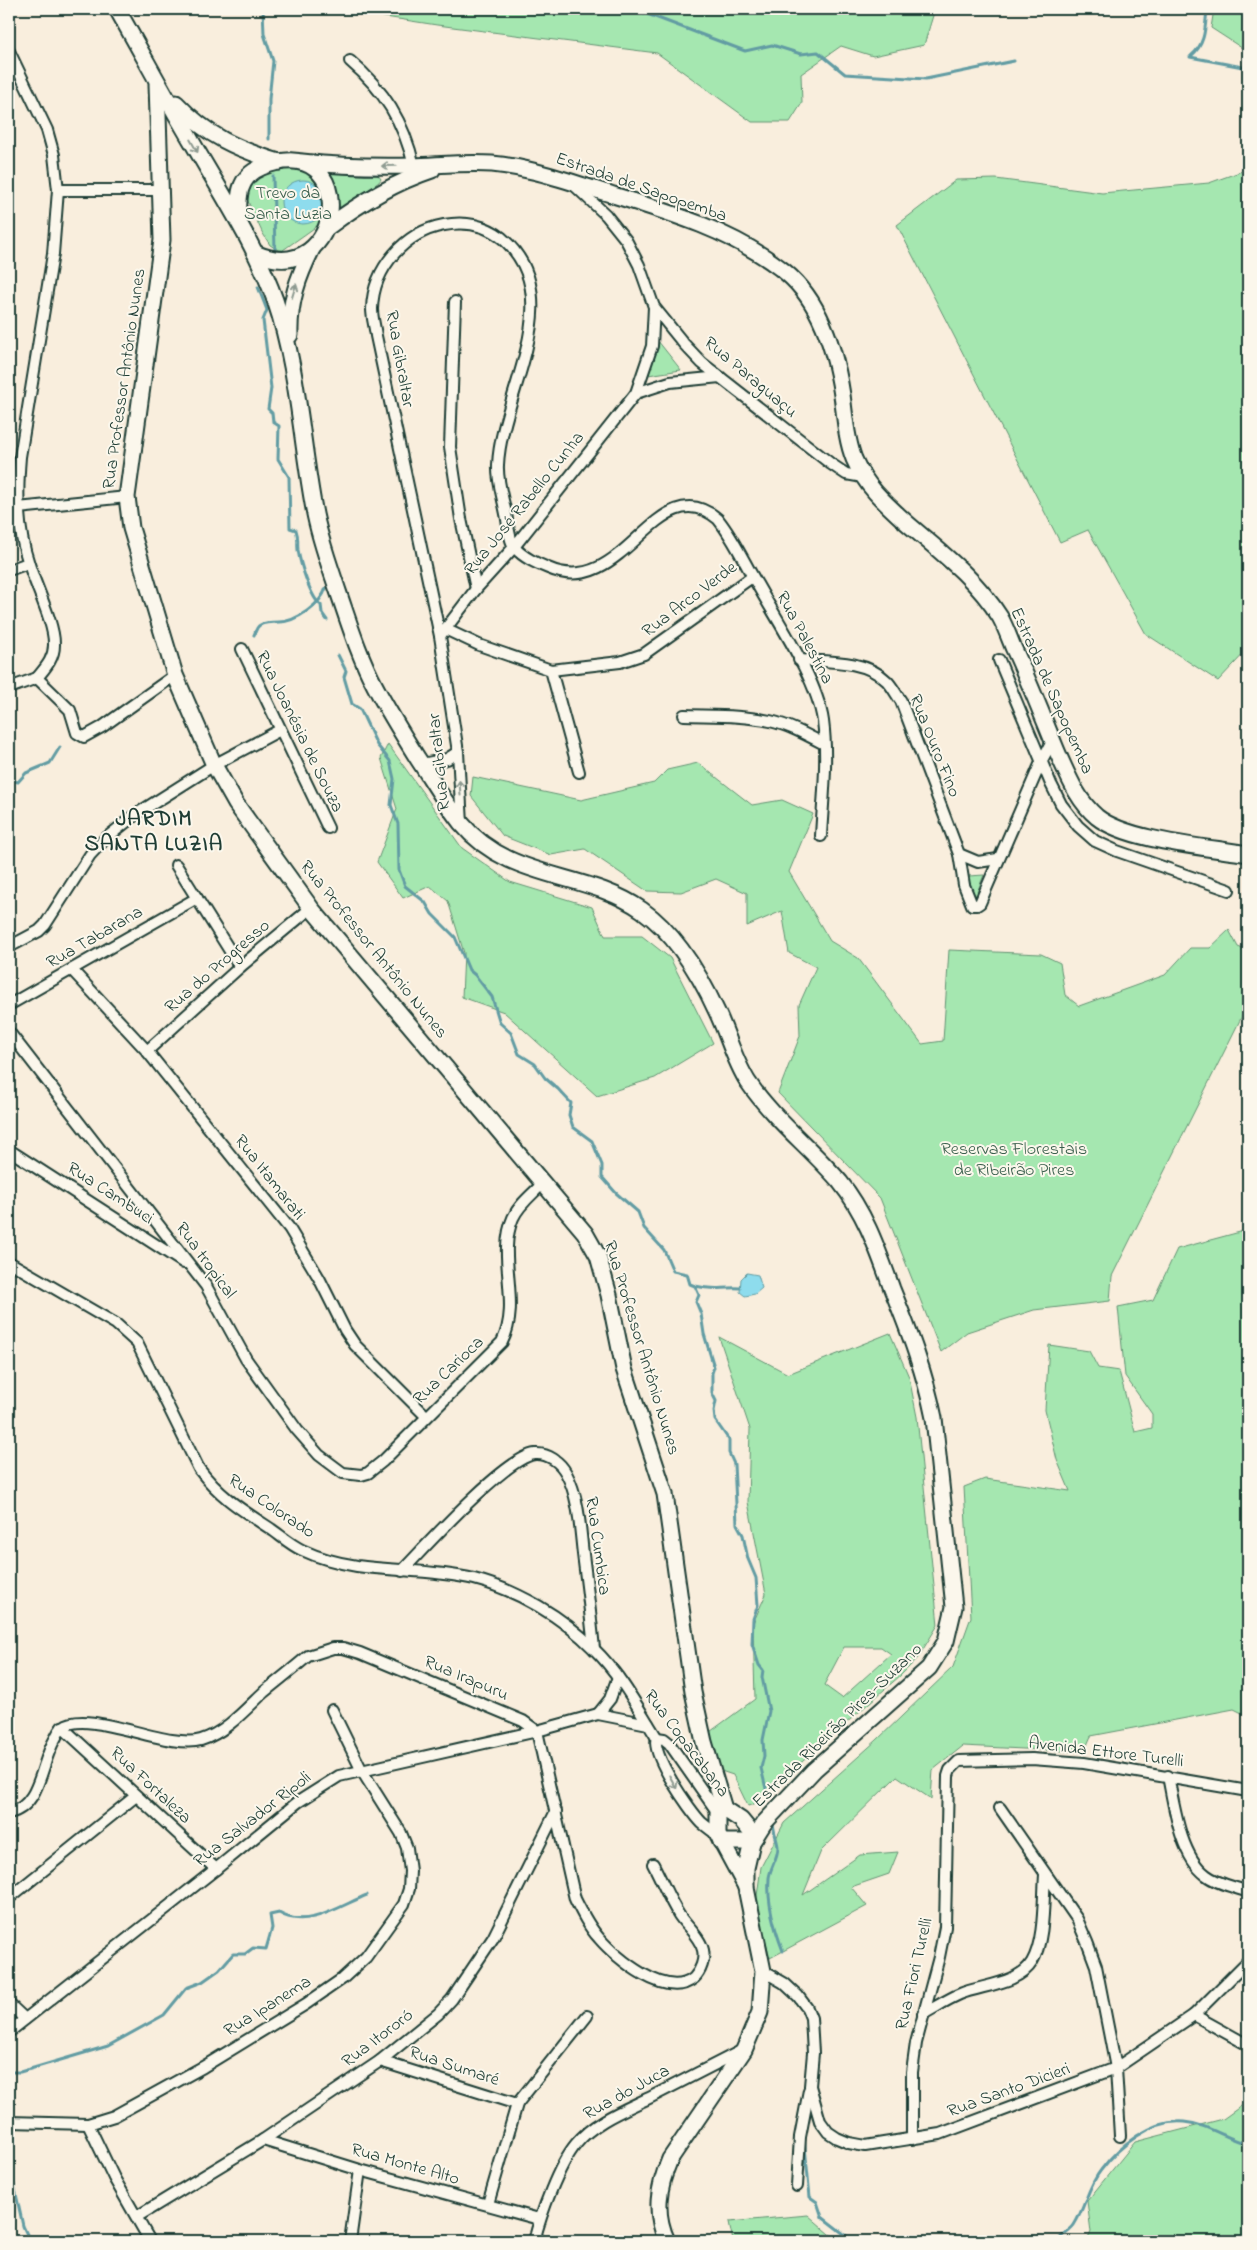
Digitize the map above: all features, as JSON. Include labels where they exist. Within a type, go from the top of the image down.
[{"type":"main road","points":[[117,9],[255,253],[274,298],[290,356]]},
{"type":"main road","points":[[159,84],[190,119],[222,140],[243,151],[278,162],[342,166],[414,166],[455,163]]},
{"type":"main road","name":"Rua Professor Antônio Nunes","points":[[159,84],[158,138],[162,240],[160,267],[127,497],[131,528],[175,675],[214,765],[236,804],[311,908],[585,1232],[598,1256],[607,1287],[624,1369],[665,1494],[694,1692],[721,1811]]},
{"type":"main road","points":[[158,138],[169,129],[183,128]]},
{"type":"main road","points":[[239,223],[238,199],[243,182],[252,172],[278,162]]},
{"type":"main road","points":[[302,162],[312,167],[328,186],[331,212],[328,228]]},
{"type":"main road","points":[[290,356],[290,305],[294,290],[312,249],[328,228],[359,204],[382,191],[418,175],[455,163]]},
{"type":"main road","name":"Estrada de Sapopemba","points":[[455,163],[493,164],[572,182],[711,228],[759,253],[796,282],[815,309],[830,345],[841,392],[850,448],[863,477],[887,505],[978,588],[1000,618],[1078,796],[1095,815],[1118,830],[1177,843],[1248,854]]},
{"type":"main road","points":[[255,253],[266,258],[289,259],[312,249]]},
{"type":"main road","name":"Estrada Ribeirão Pires-Suzano","points":[[290,356],[315,513],[325,552],[359,651],[374,684],[422,764],[462,824],[488,847],[504,858],[522,866],[621,898],[644,912],[667,933],[701,981],[718,1014],[746,1079],[763,1102],[839,1182],[866,1222],[922,1367],[934,1418],[954,1607],[946,1641],[929,1668],[814,1770],[775,1812],[754,1840],[746,1868],[746,1888]]},
{"type":"main road","points":[[667,2241],[659,2219],[658,2195],[662,2178],[670,2159],[744,2050],[760,2012],[763,1972],[746,1888],[720,1839],[721,1811]]},
{"type":"main road","name":"Estrada Ribeirão Pires-Suzano","points":[[721,1811],[741,1820],[754,1840]]},
{"type":"main road","points":[[741,1820],[775,1812]]},
{"type":"main road","points":[[720,1839],[754,1840]]},
{"type":"street","points":[[9,51],[47,130],[54,155],[58,190],[53,254],[20,457],[18,508],[28,562],[54,636],[54,653],[37,678],[9,688]]},
{"type":"street","points":[[350,61],[372,80],[383,94],[403,131],[414,166]]},
{"type":"street","name":"Rua Paraguaçu","points":[[572,182],[606,215],[626,240],[640,265],[654,307],[684,344],[720,377],[831,464],[846,474],[863,477]]},
{"type":"street","points":[[58,190],[161,190]]},
{"type":"street","name":"Rua Gibraltar","points":[[462,824],[458,752],[443,633],[376,336],[372,309],[377,285],[385,266],[397,249],[421,232],[445,224],[467,223],[495,232],[510,245],[523,262],[531,282],[533,299],[529,333],[501,443],[498,466],[500,487],[514,547]]},
{"type":"street","points":[[455,302],[450,446],[459,510],[476,589]]},
{"type":"street","name":"Rua José Rabello Cunha","points":[[443,633],[476,589],[514,547],[636,393],[652,346],[654,307]]},
{"type":"street","points":[[636,393],[670,382],[720,377]]},
{"type":"street","points":[[9,460],[20,457]]},
{"type":"street","points":[[18,508],[127,497]]},
{"type":"street","name":"Rua Arco Verde","points":[[443,633],[551,670],[620,662],[644,654],[752,577],[718,519],[710,512],[696,506],[678,508],[665,516],[613,559],[579,575],[557,572],[531,561],[514,547]]},
{"type":"street","points":[[9,570],[28,562]]},
{"type":"street","name":"Rua Palestina","points":[[752,577],[812,684],[819,703],[823,721],[824,744],[821,836]]},
{"type":"street","name":"Rua Joanésia de Souza","points":[[242,649],[328,828]]},
{"type":"street","name":"Rua Ouro Fino","points":[[799,660],[851,664],[870,669],[886,681],[901,701],[959,854],[968,898],[972,905],[975,906],[980,902],[1042,760],[1053,740]]},
{"type":"street","points":[[999,660],[1061,804],[1078,826],[1095,841],[1117,851],[1229,890]]},
{"type":"street","points":[[551,670],[579,772]]},
{"type":"street","points":[[37,678],[70,710],[77,733],[82,737],[102,727],[175,675]]},
{"type":"street","points":[[684,715],[727,716],[771,721],[791,728],[824,744]]},
{"type":"street","points":[[9,947],[39,931],[45,925],[90,855],[105,839],[135,815],[214,765],[280,730]]},
{"type":"street","points":[[422,764],[447,759],[458,752]]},
{"type":"street","points":[[959,854],[978,862],[998,858]]},
{"type":"street","points":[[176,865],[240,967]]},
{"type":"street","name":"Rua Tabarana","points":[[9,1005],[197,898]]},
{"type":"street","name":"Rua do Progresso","points":[[147,1051],[240,967],[311,908]]},
{"type":"street","name":"Rua Itamarati","points":[[72,970],[147,1051],[289,1228],[319,1278],[345,1330],[356,1345],[426,1416]]},
{"type":"street","name":"Rua tropical","points":[[9,1032],[206,1286],[246,1358],[297,1430],[319,1455],[336,1469],[352,1475],[368,1473],[383,1461]]},
{"type":"street","name":"Rua Cambuci","points":[[9,1150],[192,1268]]},
{"type":"street","name":"Rua Carioca","points":[[383,1461],[426,1416],[493,1352],[508,1331],[510,1292],[509,1230],[514,1216],[521,1205],[543,1183]]},
{"type":"street","name":"Rua Colorado","points":[[9,1262],[116,1324],[133,1339],[146,1360],[199,1469],[212,1487],[224,1498],[300,1549],[339,1562],[402,1571]]},
{"type":"street","name":"Rua Cumbica","points":[[402,1571],[450,1520],[508,1467],[535,1454],[548,1456],[559,1463],[566,1473],[579,1517],[594,1649]]},
{"type":"street","name":"Rua Copacabana","points":[[402,1571],[474,1579],[508,1592],[554,1617],[594,1649],[618,1677],[657,1738],[664,1738],[669,1743],[721,1811]]},
{"type":"street","name":"Rua Irapuru","points":[[62,1727],[69,1724],[87,1722],[174,1740],[193,1742],[203,1740],[234,1720],[308,1656],[322,1650],[343,1648],[445,1687],[523,1721],[536,1731]]},
{"type":"street","points":[[598,1714],[614,1690],[618,1677]]},
{"type":"street","name":"Rua Ipanema","points":[[9,2122],[88,2124],[102,2121],[130,2108],[203,2067],[306,2004],[342,1979],[366,1957],[404,1904],[409,1889],[408,1848],[401,1833],[362,1771],[332,1710]]},
{"type":"street","name":"Rua Salvador Ripoli","points":[[9,2032],[313,1791],[339,1776],[536,1731],[598,1714],[648,1724]]},
{"type":"street","points":[[9,1813],[20,1808],[30,1800],[35,1792],[47,1752],[62,1727]]},
{"type":"street","name":"Rua Fortaleza","points":[[62,1727],[216,1869]]},
{"type":"street","points":[[536,1731],[556,1810],[575,1900],[598,1938],[618,1958],[635,1970],[666,1984],[685,1983],[693,1979],[700,1970],[704,1958],[703,1949],[673,1904],[653,1864]]},
{"type":"street","points":[[657,1738],[655,1745],[658,1754],[684,1801],[701,1822],[720,1839]]},
{"type":"street","name":"Avenida Ettore Turelli","points":[[960,1761],[1032,1758],[1168,1776],[1248,1791]]},
{"type":"street","name":"Rua Fiori Turelli","points":[[912,2139],[912,2072],[916,2043],[939,1957],[944,1927],[948,1776],[950,1770],[960,1761]]},
{"type":"street","points":[[1168,1776],[1174,1810],[1187,1849],[1196,1866],[1207,1876],[1248,1892]]},
{"type":"street","points":[[9,1898],[136,1796]]},
{"type":"street","points":[[1000,1808],[1077,1919],[1096,1966],[1116,2068],[1120,2136]]},
{"type":"street","name":"Rua Itororó","points":[[138,2216],[263,2140],[380,2061],[438,2014],[452,1999],[493,1938],[556,1810]]},
{"type":"street","points":[[923,2014],[962,1993],[1012,1978],[1022,1972],[1032,1962],[1039,1943],[1045,1875]]},
{"type":"street","name":"Rua Santo Dicieri","points":[[810,2086],[820,2121],[828,2132],[849,2143],[865,2146],[912,2139],[954,2129],[1116,2068],[1194,2015],[1248,1961]]},
{"type":"street","points":[[763,1972],[784,1983],[798,1996],[807,2008],[811,2018],[813,2053],[810,2086],[800,2137],[797,2186]]},
{"type":"street","points":[[9,2004],[26,2019]]},
{"type":"street","points":[[1194,2015],[1248,2045]]},
{"type":"street","points":[[488,2204],[517,2104],[588,2016]]},
{"type":"street","name":"Rua do Juca","points":[[534,2241],[540,2219],[569,2154],[586,2134],[614,2116],[744,2050]]},
{"type":"street","name":"Rua Sumaré","points":[[380,2061],[517,2104]]},
{"type":"street","points":[[88,2124],[114,2178],[138,2216],[150,2241]]},
{"type":"street","name":"Rua Monte Alto","points":[[263,2140],[360,2170],[540,2219]]},
{"type":"street","points":[[350,2241],[360,2170]]},
{"type":"green space","points":[[333,9],[935,9],[924,45],[873,56],[841,46],[801,74],[802,103],[790,122],[752,122],[657,53],[437,25]]},
{"type":"green space","points":[[1214,9],[1248,9],[1248,52],[1211,28]]},
{"type":"green space","name":"Trevo da Santa Luzia","points":[[267,169],[317,169],[372,173],[378,175],[381,179],[283,250],[278,250],[270,245],[262,232],[246,197],[247,186]]},
{"type":"green space","points":[[1248,169],[1248,649],[1218,681],[1146,634],[1088,530],[1060,542],[897,225],[956,180],[996,179],[1102,193],[1209,183]]},
{"type":"green space","points":[[658,341],[681,370],[648,375]]},
{"type":"green space","points":[[388,744],[462,848],[510,882],[592,907],[605,936],[642,936],[670,958],[713,1043],[655,1078],[597,1096],[504,1012],[462,997],[464,953],[448,901],[430,886],[403,898],[377,862],[397,809],[381,758]]},
{"type":"green space","name":"Reservas Florestais de Ribeirão Pires","points":[[698,763],[752,805],[782,800],[813,814],[789,872],[830,941],[858,958],[922,1044],[943,1041],[949,950],[1041,954],[1060,963],[1065,995],[1079,1006],[1165,975],[1190,948],[1210,948],[1229,930],[1238,947],[1248,951],[1248,1004],[1112,1276],[1110,1301],[1034,1310],[967,1332],[941,1352],[880,1198],[778,1093],[800,1036],[799,1005],[816,967],[789,953],[782,911],[747,926],[747,893],[716,879],[681,892],[647,891],[585,849],[551,855],[503,836],[471,796],[473,777],[581,800],[654,783],[667,770]]},
{"type":"green space","points":[[962,872],[969,876],[984,875],[973,902]]},
{"type":"green space","points":[[1248,1228],[1248,1716],[1234,1709],[1091,1736],[1084,1752],[963,1746],[933,1770],[931,1799],[897,1776],[821,1851],[803,1895],[860,1855],[898,1852],[889,1874],[851,1887],[867,1906],[770,1958],[756,1903],[761,1867],[784,1823],[877,1740],[953,1667],[971,1617],[964,1487],[985,1479],[1070,1491],[1057,1460],[1045,1410],[1049,1345],[1089,1351],[1098,1368],[1119,1371],[1135,1432],[1152,1428],[1152,1414],[1125,1376],[1118,1307],[1153,1300],[1177,1249],[1240,1232]]},
{"type":"green space","points":[[890,1333],[909,1377],[917,1417],[938,1625],[917,1659],[901,1675],[754,1804],[748,1806],[733,1775],[718,1770],[707,1734],[755,1699],[753,1623],[766,1594],[748,1502],[750,1429],[719,1337],[788,1374]],"holes":[[[844,1647],[881,1647],[891,1654],[842,1698],[824,1685]]]},
{"type":"green space","points":[[1248,2101],[1248,2241],[1087,2241],[1091,2232],[1087,2201],[1135,2142],[1223,2119]]},
{"type":"green space","points":[[808,2215],[838,2241],[733,2241],[729,2222]]},
{"type":"water","points":[[299,180],[307,180],[319,186],[325,202],[319,218],[307,224],[299,224],[287,218],[281,206],[281,198],[287,186]]},
{"type":"water","points":[[747,1273],[758,1275],[762,1288],[755,1294],[745,1296],[740,1292],[741,1279]]},
{"type":"waterway","points":[[263,9],[264,34],[273,61],[269,99],[269,139]]},
{"type":"waterway","points":[[634,9],[745,51],[772,45],[801,54],[818,52],[845,74],[926,79],[1014,61]]},
{"type":"waterway","points":[[1191,56],[1202,41],[1207,9]]},
{"type":"waterway","points":[[1190,57],[1248,68]]},
{"type":"waterway","points":[[273,176],[275,250]]},
{"type":"waterway","points":[[258,287],[267,310],[263,320],[271,388],[268,409],[272,413],[273,422],[279,426],[278,459],[289,477],[290,528],[296,530],[298,550],[304,572],[313,596],[321,605],[322,613],[327,620]]},
{"type":"waterway","points":[[254,635],[262,624],[293,619],[307,611],[319,600],[326,588]]},
{"type":"waterway","points":[[338,655],[346,671],[344,677],[352,704],[360,709],[377,745],[390,761],[394,779],[391,805],[398,824],[399,870],[405,886],[425,902],[432,914],[455,937],[469,970],[492,997],[500,1023],[511,1033],[519,1054],[535,1064],[545,1078],[571,1103],[569,1115],[573,1127],[592,1141],[602,1165],[602,1177],[616,1193],[638,1212],[644,1228],[664,1250],[673,1271],[687,1274],[690,1284],[695,1286],[699,1295],[696,1302],[701,1314],[704,1334],[714,1367],[712,1373],[712,1393],[716,1401],[715,1420],[729,1440],[729,1453],[734,1464],[737,1524],[743,1535],[748,1559],[756,1578],[758,1605],[753,1619],[752,1644],[759,1665],[763,1670],[762,1677],[769,1711],[763,1740],[764,1756],[761,1768],[767,1793]]},
{"type":"waterway","points":[[9,780],[18,782],[26,773],[50,763],[60,747]]},
{"type":"waterway","points":[[695,1286],[713,1289],[740,1288]]},
{"type":"waterway","points":[[773,1821],[778,1847],[769,1878],[769,1897],[774,1924],[783,1951]]},
{"type":"waterway","points":[[9,2072],[20,2072],[108,2046],[164,2015],[186,1988],[202,1982],[219,1970],[233,1954],[245,1954],[253,1948],[266,1949],[272,1928],[270,1915],[279,1913],[290,1918],[301,1919],[312,1917],[335,1910],[367,1895]]},
{"type":"waterway","points":[[1058,2241],[1074,2225],[1093,2183],[1108,2161],[1127,2143],[1148,2130],[1172,2122],[1193,2123],[1248,2144]]},
{"type":"waterway","points":[[804,2137],[810,2197],[817,2202],[822,2217],[853,2241]]},
{"type":"waterway","points":[[9,2162],[23,2226],[30,2241]]},
{"type":"district","name":"JARDIM SANTA LUZIA","points":[[154,832]]}]
